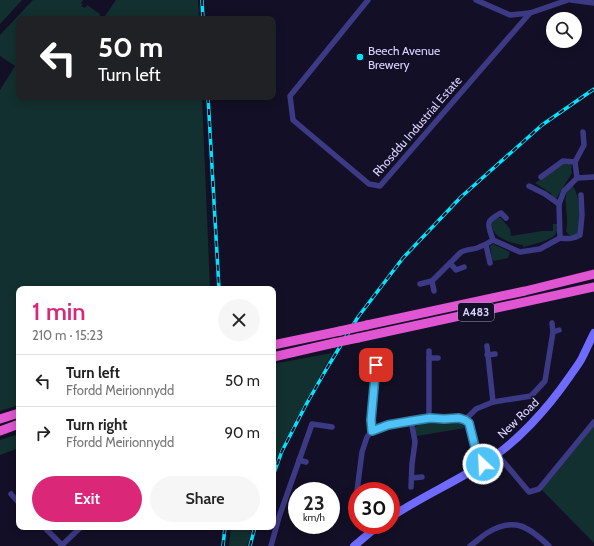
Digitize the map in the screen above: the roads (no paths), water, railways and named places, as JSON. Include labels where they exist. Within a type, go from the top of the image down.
[{"type":"highway","name":"A483","points":[[276,344],[525,291],[594,274]]},
{"type":"highway","name":"A483","points":[[276,356],[594,286]]},
{"type":"highway","points":[[0,419],[16,414]]},
{"type":"highway","points":[[0,431],[16,425]]},
{"type":"main road","name":"New Road","points":[[400,512],[483,464],[533,423],[564,384],[581,359],[594,333]]},
{"type":"main road","points":[[354,546],[368,534]]},
{"type":"street","name":"Rhosddu Industrial Estate","points":[[368,0],[290,96],[293,120],[370,184],[380,186],[530,13]]},
{"type":"street","points":[[476,0],[510,15],[530,13],[569,0],[594,3]]},
{"type":"street","points":[[577,178],[575,162],[584,145],[583,132]]},
{"type":"street","points":[[541,177],[563,161],[575,162]]},
{"type":"street","points":[[560,238],[559,204],[564,191],[577,178],[594,178]]},
{"type":"street","points":[[529,186],[545,194],[559,204]]},
{"type":"street","points":[[506,218],[501,211],[489,221],[488,224],[493,240],[520,252],[540,249],[560,238],[570,239],[583,236],[581,195]]},
{"type":"street","points":[[420,284],[432,281],[464,251],[486,245],[493,240]]},
{"type":"street","points":[[486,245],[490,263]]},
{"type":"street","points":[[450,263],[456,270],[464,267]]},
{"type":"street","points":[[432,281],[434,290]]},
{"type":"street","points":[[465,420],[476,409],[493,402],[531,396],[545,381],[553,332],[552,323]]},
{"type":"street","points":[[553,332],[559,330]]},
{"type":"street","points":[[486,346],[493,402]]},
{"type":"street","points":[[429,352],[430,418]]},
{"type":"street","points":[[487,355],[495,354]]},
{"type":"street","points":[[429,358],[438,358]]},
{"type":"street","points":[[372,431],[371,420],[376,365]]},
{"type":"street","points":[[358,482],[362,452],[367,437],[372,431],[388,425],[430,418],[459,418],[469,423],[475,447],[483,464]]},
{"type":"street","points":[[411,421],[414,436],[411,487]]},
{"type":"street","points":[[497,454],[529,492],[539,489],[594,422]]},
{"type":"street","points":[[276,528],[312,424],[332,427]]},
{"type":"street","points":[[299,460],[306,462]]},
{"type":"street","points":[[412,478],[422,477]]},
{"type":"street","points":[[11,494],[16,500]]},
{"type":"street","points":[[470,546],[492,530],[503,525],[514,524],[520,525],[530,531],[550,546]]},
{"type":"street","points":[[47,530],[61,545],[78,530]]},
{"type":"street","points":[[271,546],[275,530]]},
{"type":"railway","points":[[202,0],[203,16]]},
{"type":"railway","points":[[276,468],[282,451],[327,368],[358,317],[403,258],[461,197],[542,125],[594,89]]},
{"type":"railway","points":[[208,100],[219,286]]},
{"type":"railway","points":[[223,546],[225,530]]},
{"type":"railway","points":[[250,546],[254,530]]},
{"type":"place","name":"Beech Avenue Brewery","points":[[360,57]]}]
